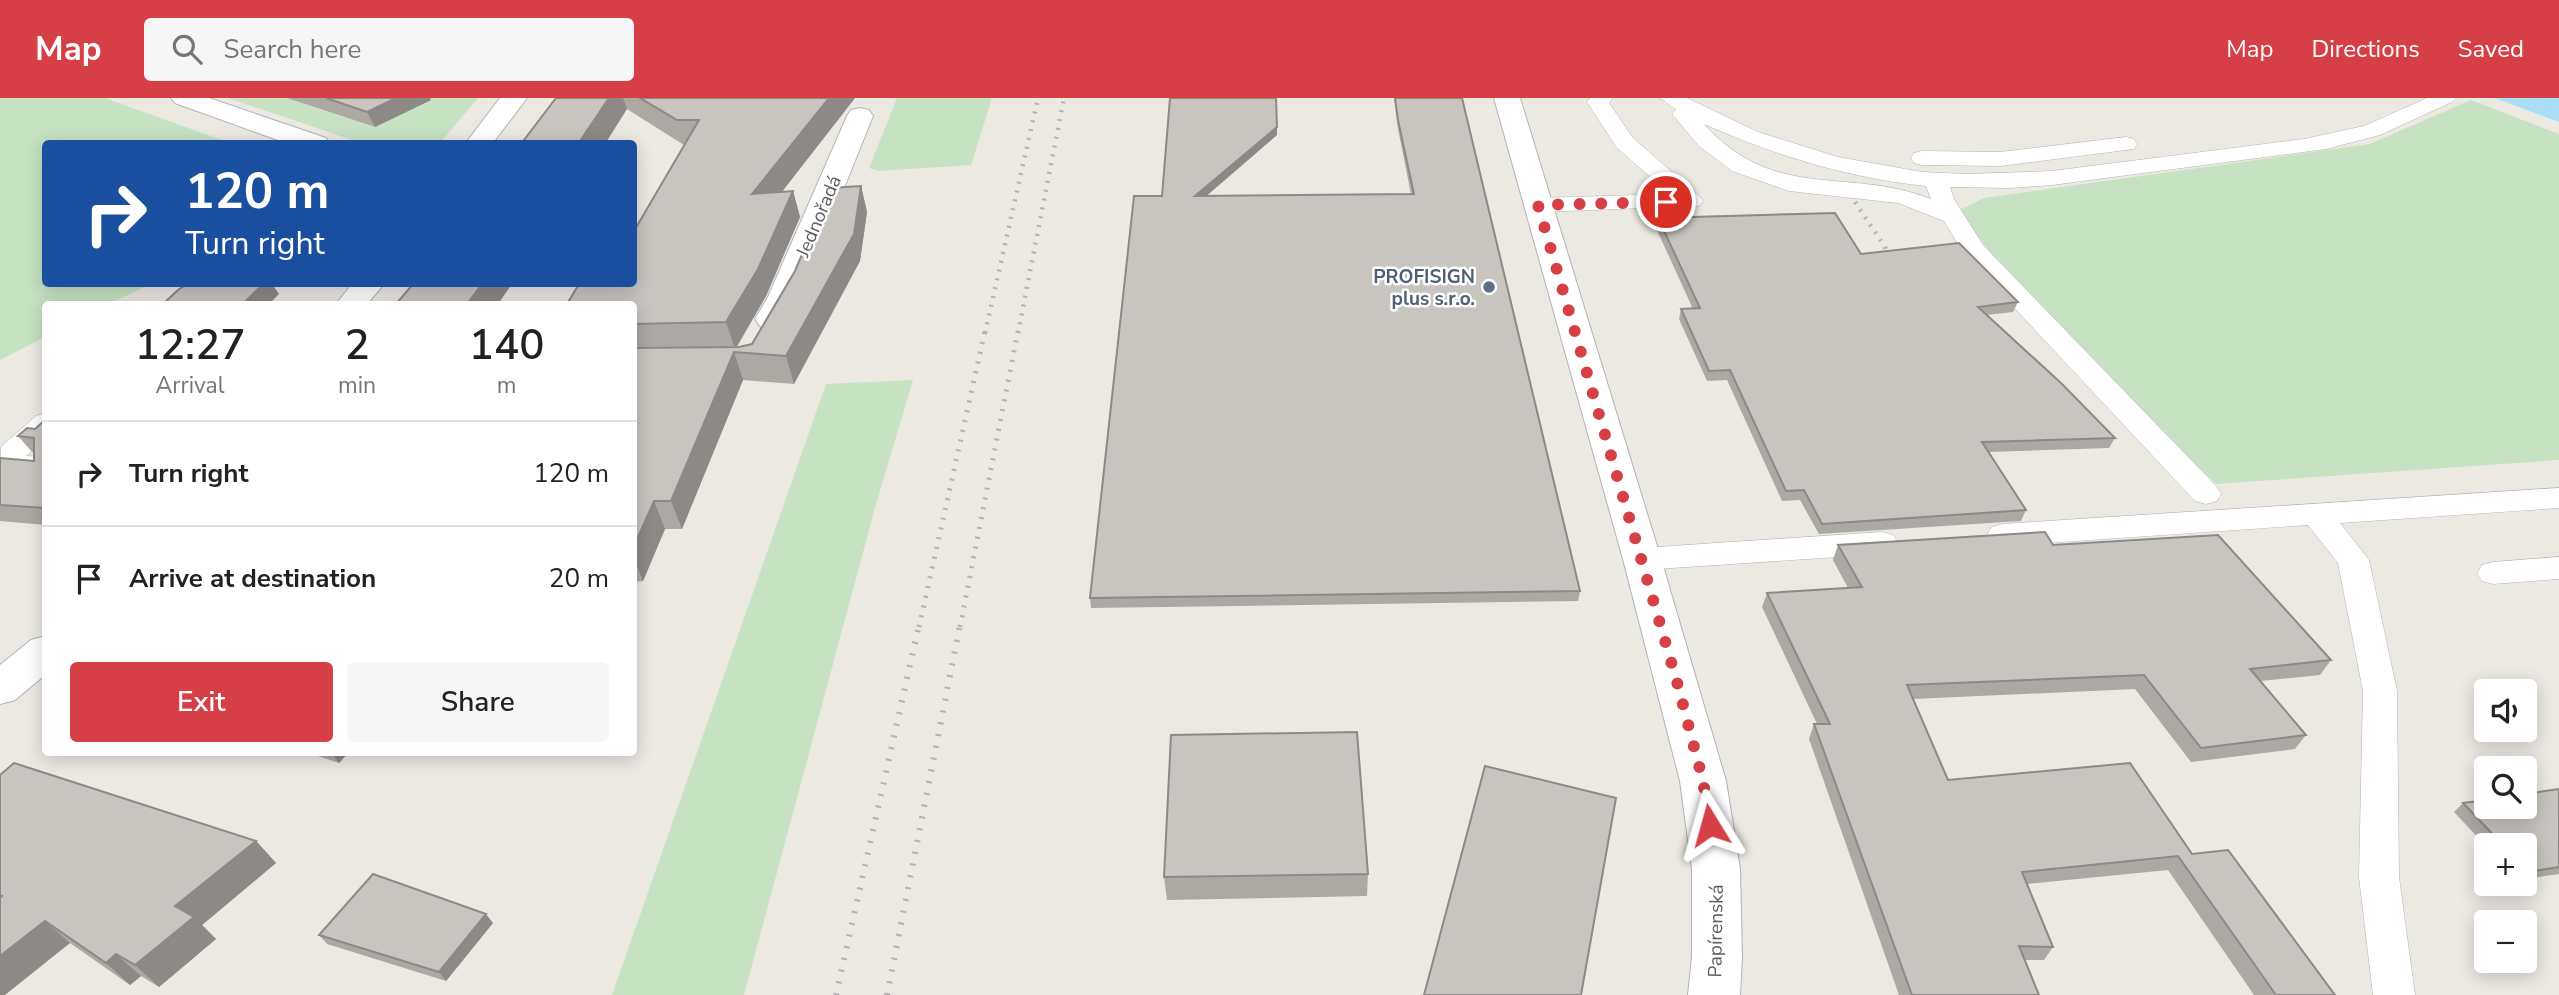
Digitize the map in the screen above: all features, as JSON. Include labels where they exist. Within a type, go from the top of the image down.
[{"type":"street","points":[[184,98],[305,140]]},
{"type":"street","points":[[481,140],[514,98]]},
{"type":"street","name":"Papírenská","points":[[1507,98],[1642,559],[1703,781],[1716,869],[1717,957],[1714,995]]},
{"type":"street","name":"Jednořadá","points":[[760,340],[784,297],[860,116]]},
{"type":"street","points":[[354,301],[365,287]]},
{"type":"street","points":[[0,688],[42,654]]},
{"type":"lane","points":[[1538,205],[1691,201],[1625,143],[1598,102],[1602,98]]},
{"type":"lane","points":[[1669,98],[1715,122],[1780,148],[1849,166],[1935,179],[1972,181],[2043,178],[2318,143],[2373,130],[2445,98]]},
{"type":"lane","points":[[1669,98],[1707,141],[1740,166],[1789,184],[1902,196],[1952,216]]},
{"type":"lane","points":[[1682,98],[1816,144],[1902,157],[2000,159],[2126,144]]},
{"type":"lane","points":[[1935,179],[1943,201],[1973,249],[2206,494]]},
{"type":"lane","points":[[42,426],[11,454],[11,466],[42,467]]},
{"type":"lane","points":[[1972,537],[2559,498]]},
{"type":"lane","points":[[2316,514],[2353,560],[2379,691],[2379,877],[2394,995]]},
{"type":"lane","points":[[1642,559],[1917,541]]},
{"type":"lane","points":[[2493,573],[2559,568]]},
{"type":"green space","points":[[0,98],[105,98],[222,140],[42,140],[42,287],[145,287],[115,301],[42,301],[42,339],[0,360]]},
{"type":"green space","points":[[228,98],[316,98],[304,104],[375,127],[425,98],[478,98],[442,140],[352,140]]},
{"type":"green space","points":[[897,98],[992,98],[971,165],[878,171],[869,168]]},
{"type":"green space","points":[[2471,100],[2559,134],[2559,460],[2216,484],[2016,287],[1977,235],[1955,212],[1984,198],[2370,144]]},
{"type":"green space","points":[[913,380],[876,504],[744,995],[612,995],[826,384]]},
{"type":"water","points":[[2495,98],[2559,98],[2559,122]]},
{"type":"building","points":[[326,98],[396,98],[367,112]]},
{"type":"building","points":[[556,98],[609,98],[581,140],[524,140]]},
{"type":"building","points":[[640,98],[829,98],[752,194],[793,191],[758,269],[726,322],[637,324],[637,301],[569,301],[577,287],[637,287],[637,226],[699,120],[677,120]]},
{"type":"building","points":[[1170,98],[1276,98],[1277,127],[1195,196],[1414,194],[1395,98],[1462,98],[1580,591],[1090,598],[1134,196],[1162,196]]},
{"type":"building","points":[[861,186],[854,234],[786,356],[734,352],[671,501],[654,501],[637,539],[637,348],[739,347],[752,344],[795,271],[830,188]]},
{"type":"building","points":[[1835,213],[1861,254],[1959,243],[2018,302],[1978,307],[2061,383],[2115,438],[1982,442],[2026,510],[1822,524],[1804,490],[1786,491],[1730,370],[1709,371],[1681,309],[1700,308],[1658,218]]},
{"type":"building","points":[[182,287],[260,287],[246,301],[166,301]]},
{"type":"building","points":[[410,287],[480,287],[469,301],[399,301]]},
{"type":"building","points":[[42,423],[42,508],[0,505],[0,458],[34,461],[34,438],[18,436],[27,428],[35,429]]},
{"type":"building","points":[[2045,532],[2053,545],[2218,535],[2331,660],[2250,669],[2306,735],[2201,748],[2144,675],[1907,685],[1948,780],[2130,763],[2192,854],[2228,850],[2335,995],[2276,995],[2178,856],[2022,872],[2053,947],[2019,946],[2039,995],[1912,995],[1814,724],[1830,724],[1767,593],[1862,587],[1838,545]]},
{"type":"building","points":[[1357,732],[1368,874],[1164,877],[1171,735]]},
{"type":"building","points":[[14,763],[256,841],[175,906],[194,917],[135,965],[116,954],[106,963],[45,921],[0,956],[0,775]]},
{"type":"building","points":[[1485,766],[1616,798],[1581,995],[1424,995]]},
{"type":"building","points":[[2559,789],[2559,867],[2537,871],[2537,833],[2492,833],[2478,819],[2537,819],[2537,792]]},
{"type":"building","points":[[2474,802],[2474,815],[2463,803]]},
{"type":"building","points":[[373,874],[486,914],[439,972],[319,935]]},
{"type":"railway","points":[[985,333],[1038,98]]},
{"type":"railway","points":[[1018,333],[1064,98]]},
{"type":"railway","points":[[1855,202],[1885,247],[1891,270]]},
{"type":"railway","points":[[919,627],[985,331]]},
{"type":"railway","points":[[960,627],[1018,331]]},
{"type":"railway","points":[[836,995],[919,625]]},
{"type":"railway","points":[[887,995],[960,625]]},
{"type":"place","name":"PROFISIGN plus s.r.o.","points":[[1489,287]]},
{"type":"route","points":[[1666,202],[1538,205],[1677,682],[1703,781],[1710,825]]}]
